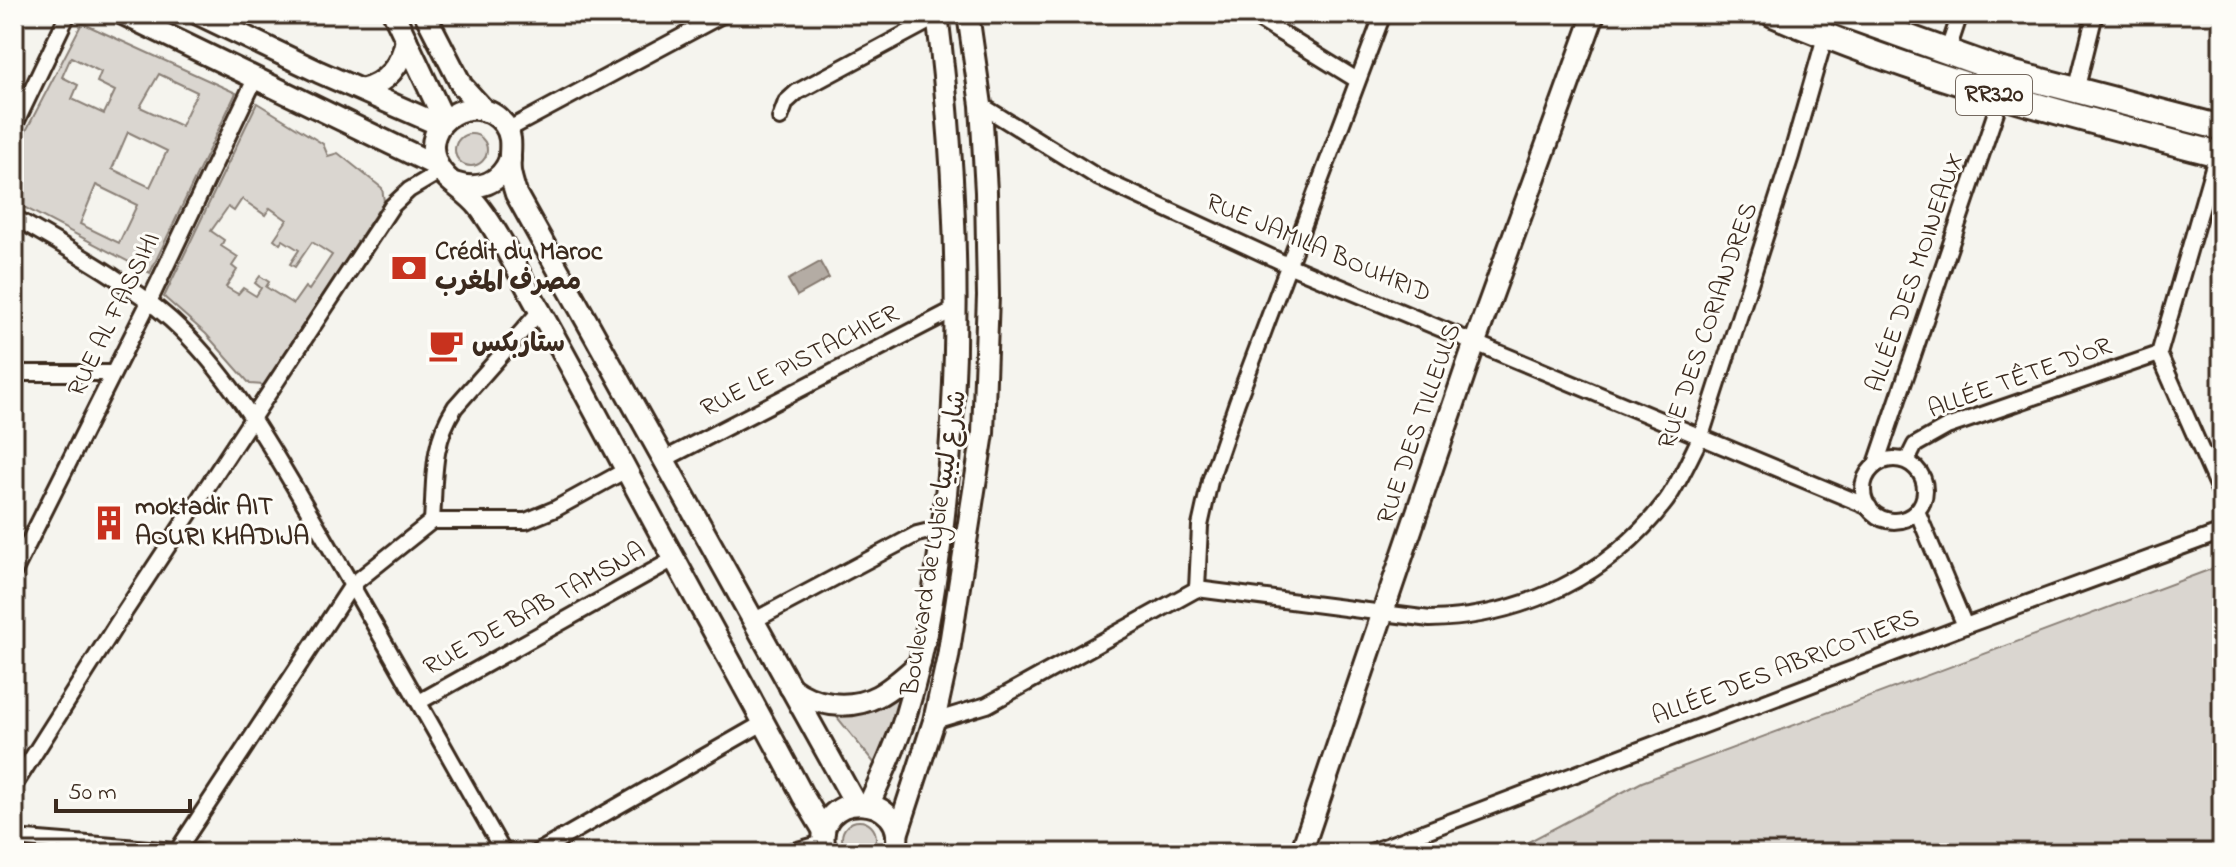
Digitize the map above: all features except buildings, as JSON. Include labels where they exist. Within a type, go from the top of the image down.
[{"type":"main road","points":[[123,14],[419,155],[471,187],[488,184],[501,174],[510,159]]},
{"type":"main road","points":[[198,14],[361,90],[442,122]]},
{"type":"main road","points":[[394,14],[442,122]]},
{"type":"main road","points":[[425,14],[462,86],[507,130],[516,194],[789,686],[862,804],[888,815],[896,848]]},
{"type":"main road","name":"Boulevard de Lybie شارع ليبيا","points":[[896,848],[934,721],[948,657],[983,433],[988,296],[981,105],[968,14]]},
{"type":"main road","name":"RUE DES TILLEULS","points":[[1301,853],[1475,342],[1594,14]]},
{"type":"main road","name":"RR320","points":[[1773,14],[1887,60],[2001,97],[2220,155]]},
{"type":"main road","name":"RR320","points":[[1843,14],[1947,53],[2076,91],[2222,128]]},
{"type":"main road","name":"Boulevard de Lybie شارع ليبيا","points":[[862,804],[901,729],[920,663],[935,585],[950,463],[957,308],[953,191],[937,16]]},
{"type":"main road","points":[[361,90],[384,80],[394,70],[403,55],[406,39]]},
{"type":"main road","points":[[485,111],[462,110],[442,122],[433,148],[444,173],[480,208],[540,311],[825,842]]},
{"type":"main road","points":[[789,686],[820,703],[858,705],[887,692],[920,663]]},
{"type":"main road","points":[[825,842],[835,812],[862,804]]},
{"type":"street","points":[[14,127],[68,14]]},
{"type":"street","points":[[507,130],[724,14]]},
{"type":"street","points":[[1250,14],[1357,80]]},
{"type":"street","points":[[934,721],[987,705],[1197,589],[1200,526],[1207,492],[1288,265],[1383,14]]},
{"type":"street","points":[[1947,53],[1960,14]]},
{"type":"street","points":[[2076,91],[2095,14]]},
{"type":"street","points":[[780,118],[786,102],[797,92],[937,16]]},
{"type":"street","name":"RUE DES CORIANDRES","points":[[1197,589],[1430,619],[1457,618],[1535,601],[1570,585],[1592,571],[1647,524],[1682,476],[1701,436],[1791,156],[1825,37]]},
{"type":"street","name":"RUE AL FASSIHI","points":[[15,567],[149,302],[256,77]]},
{"type":"street","name":"ALLÉE DES MOINEAUX","points":[[1876,464],[2001,97]]},
{"type":"street","name":"RUE JAMILA BOUHRID","points":[[981,105],[1099,178],[1288,265],[1869,507]]},
{"type":"street","points":[[2220,155],[2159,354],[2222,497]]},
{"type":"street","points":[[14,786],[118,622],[392,206],[409,190],[444,173]]},
{"type":"street","points":[[14,217],[90,261],[149,302],[193,342],[254,419],[504,853]]},
{"type":"street","name":"RUE LE PISTACHIER","points":[[665,459],[957,308]]},
{"type":"street","points":[[432,521],[438,439],[445,423],[455,407],[540,311]]},
{"type":"street","name":"ALLÉE TÊTE D'OR","points":[[1907,461],[1915,445],[1947,427],[2159,354]]},
{"type":"street","points":[[14,373],[113,373]]},
{"type":"street","points":[[1886,460],[1907,461],[1921,474],[1925,484],[1925,494],[1917,511],[1909,517],[1892,520],[1875,514],[1865,498],[1865,479],[1876,464],[1886,460]]},
{"type":"street","points":[[177,851],[352,585],[432,521],[526,521],[555,509],[626,470]]},
{"type":"street","points":[[1917,511],[1965,626]]},
{"type":"street","points":[[753,621],[917,534],[942,528]]},
{"type":"street","name":"ALLÉE DES ABRICOTIERS","points":[[1368,853],[1965,626],[2222,532]]},
{"type":"street","name":"RUE DE BAB TAMSNA","points":[[419,702],[674,559]]},
{"type":"street","points":[[536,853],[763,723]]},
{"type":"street","points":[[14,838],[200,853]]},
{"type":"street","points":[[787,853],[825,842]]},
{"type":"shaded area","points":[[82,23],[236,93],[150,273],[14,202],[14,154]],"holes":[[[71,57],[101,72],[97,82],[115,91],[104,114],[72,99],[78,85],[62,77]],[[159,74],[197,92],[181,126],[140,107]],[[128,132],[167,151],[150,187],[112,169]],[[96,185],[137,205],[119,243],[80,224]]]},
{"type":"shaded area","points":[[257,103],[323,144],[328,156],[338,153],[382,188],[384,201],[264,385],[250,384],[206,334],[164,297]],"holes":[[[242,199],[265,215],[270,208],[287,220],[274,239],[280,244],[283,240],[299,250],[290,264],[295,267],[312,242],[332,255],[309,290],[305,287],[293,304],[266,287],[269,282],[260,276],[255,283],[261,288],[256,296],[243,288],[238,294],[226,287],[237,270],[232,266],[238,257],[221,246],[224,240],[211,231],[228,207],[234,211]]]},
{"type":"shaded area","points":[[471,134],[482,139],[487,150],[482,161],[471,166],[460,161],[455,150],[460,139]]},
{"type":"shaded area","points":[[820,262],[829,278],[797,296],[788,280]]},
{"type":"shaded area","points":[[2222,565],[2222,853],[1507,853],[1642,782]]},
{"type":"shaded area","points":[[899,696],[900,701],[875,764],[832,711],[862,713]]},
{"type":"shaded area","points":[[859,821],[871,826],[876,838],[871,850],[859,855],[847,850],[842,838],[847,826]]},
{"type":"place","name":"Crédit du Maroc مصرف المغرب","points":[[409,268]]},
{"type":"place","name":"ستاربكس","points":[[446,345]]},
{"type":"place","name":"moktadir AIT AOURI KHADIJA","points":[[109,523]]}]
